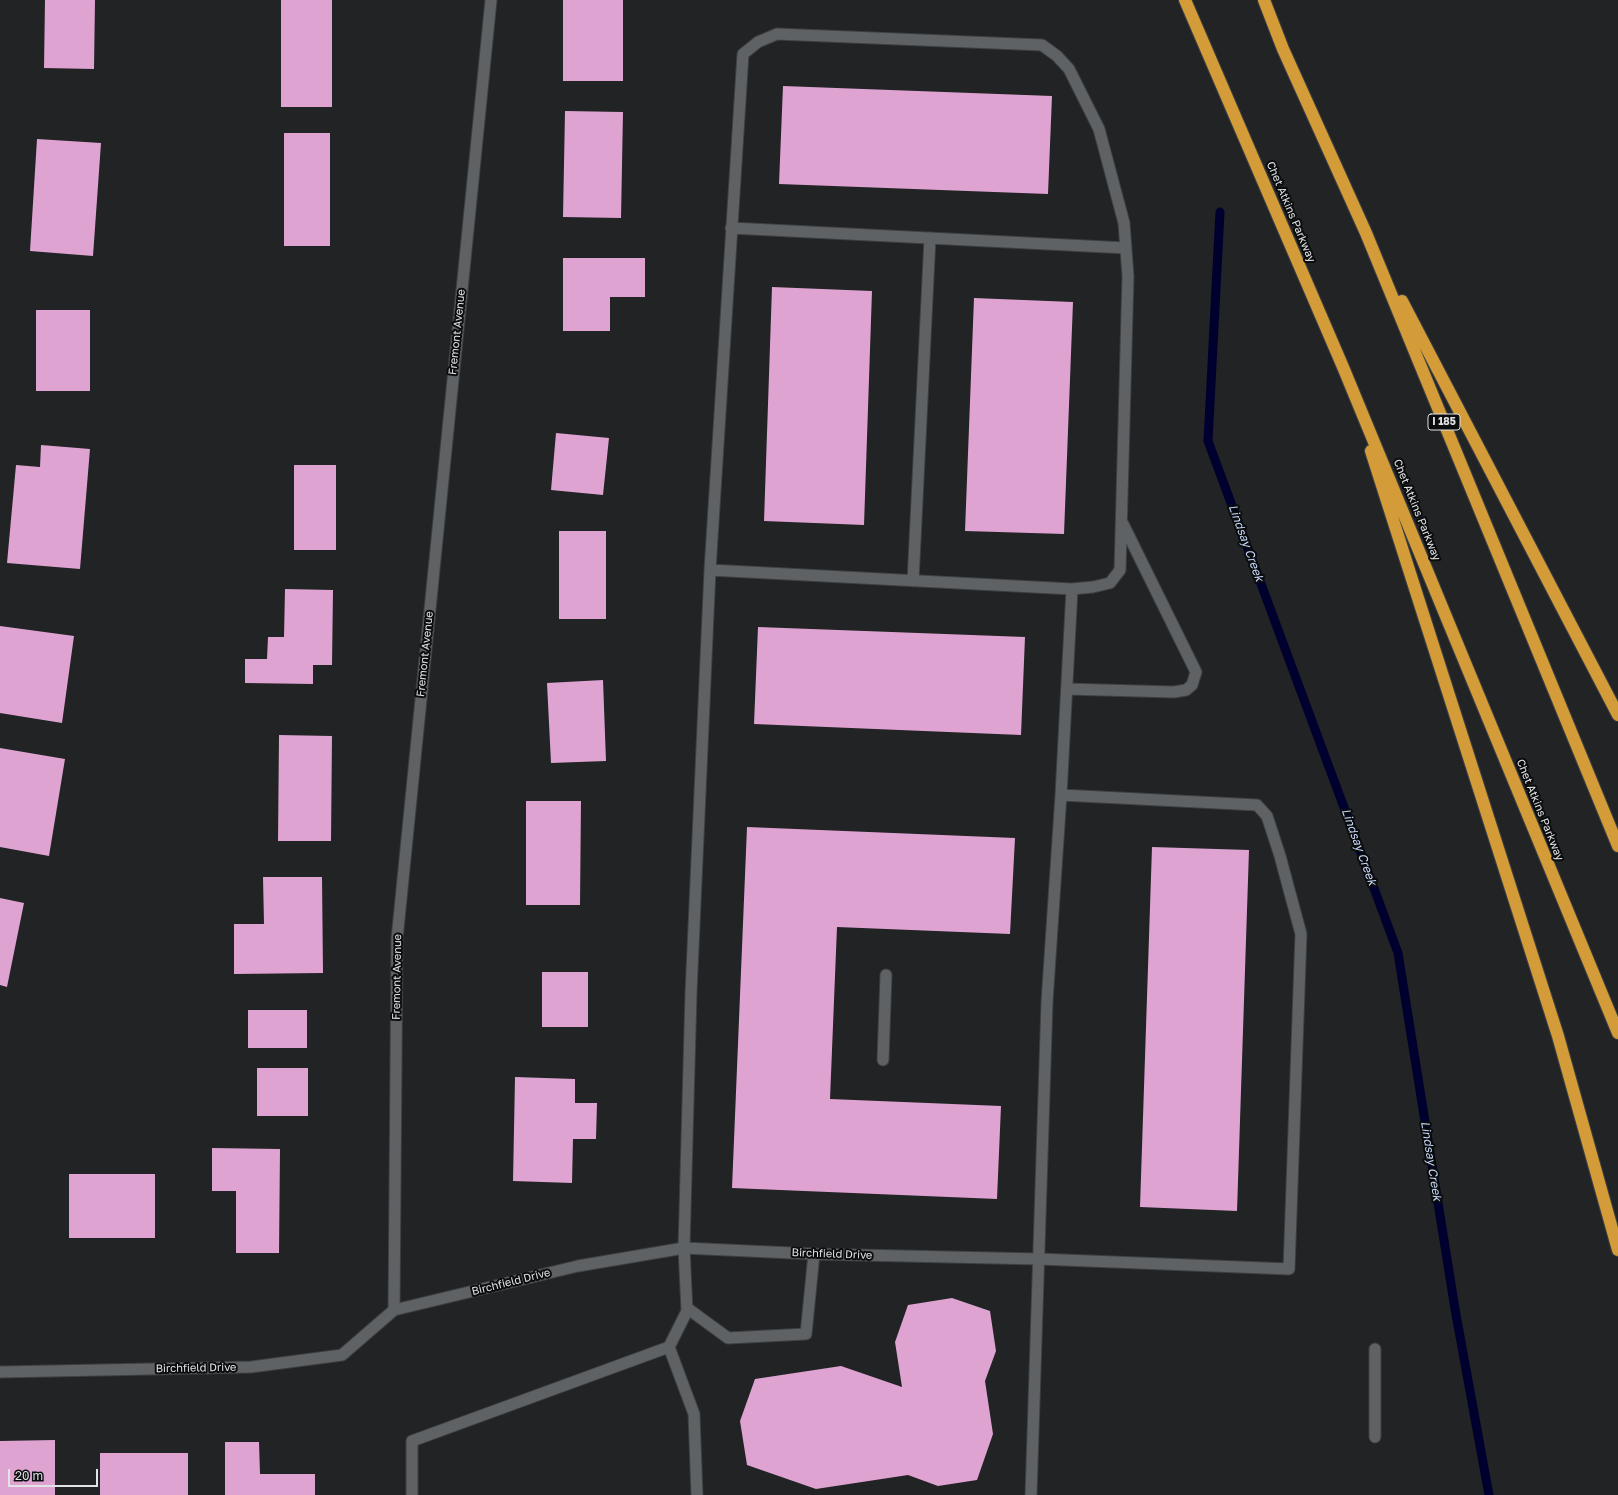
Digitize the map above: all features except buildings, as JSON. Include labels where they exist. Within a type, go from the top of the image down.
[{"type":"highway","name":"Chet Atkins Parkway","points":[[1185,0],[1343,366],[1618,1033]]},
{"type":"highway","name":"I 185","points":[[1264,0],[1283,49],[1366,233],[1618,846]]},
{"type":"highway","points":[[1366,233],[1618,715]]},
{"type":"highway","points":[[1343,366],[1558,1036],[1618,1250]]},
{"type":"street","name":"Fremont Avenue","points":[[394,1310],[397,939],[491,0]]},
{"type":"street","points":[[412,1495],[412,1441],[669,1347],[687,1308],[684,1248],[691,993],[710,570],[743,54],[758,42],[777,34],[1042,46],[1057,56],[1069,69],[1099,129],[1124,223],[1128,276],[1120,570],[1110,583],[1093,587],[1072,589],[710,570]]},
{"type":"street","points":[[731,228],[1126,248]]},
{"type":"street","points":[[913,581],[930,238]]},
{"type":"street","points":[[1067,689],[1174,692],[1186,690],[1192,685],[1196,672],[1121,522]]},
{"type":"street","points":[[1031,1495],[1047,1002],[1061,795],[1072,589]]},
{"type":"street","name":"Birchfield Drive","points":[[0,1372],[250,1367],[342,1355],[394,1310],[578,1266],[684,1248],[814,1254],[1289,1269],[1301,934],[1280,856],[1267,816],[1258,805],[1061,795]]},
{"type":"street","points":[[883,1060],[886,975]]},
{"type":"street","points":[[687,1308],[728,1338],[806,1334],[814,1254]]},
{"type":"street","points":[[669,1347],[694,1414],[697,1495]]},
{"type":"street","points":[[1374,1437],[1375,1349]]},
{"type":"waterway","name":"Lindsay Creek","points":[[1220,212],[1208,441],[1398,953],[1455,1309],[1489,1495]]}]
